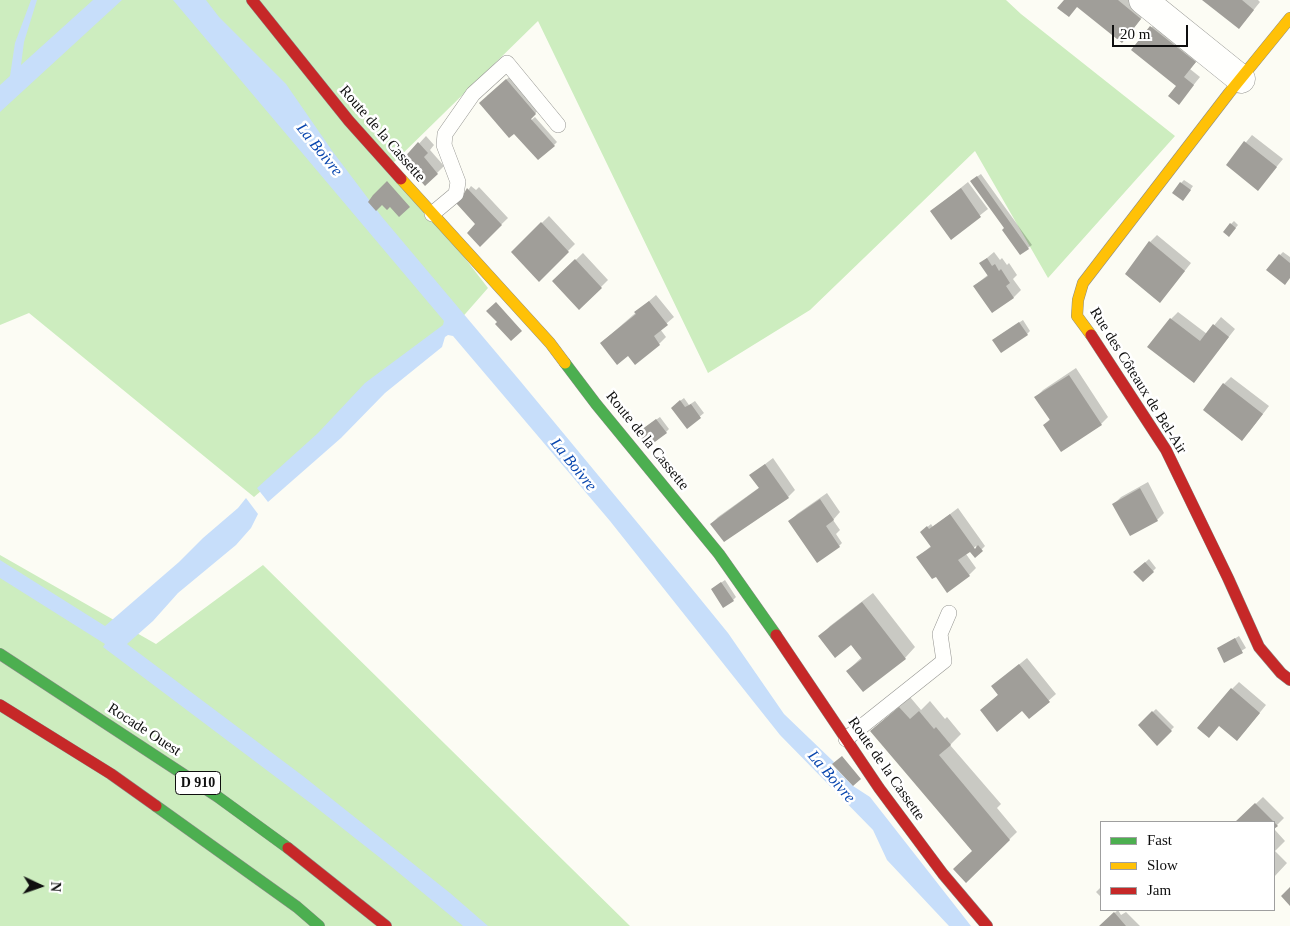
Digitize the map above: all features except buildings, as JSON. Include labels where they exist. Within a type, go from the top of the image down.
[{"type":"street","name":"Route de la Cassette","points":[[252,0],[349,121],[550,343],[596,404],[719,554],[879,788],[943,874],[987,926]]},
{"type":"street","points":[[1143,0],[1241,79]]},
{"type":"street","name":"Rue des Côteaux de Bel-Air","points":[[1290,18],[1083,283],[1078,300],[1077,316],[1097,342],[1166,450],[1259,647],[1281,673],[1290,680]]},
{"type":"street","name":"Rocade Ouest","points":[[0,654],[218,797],[294,852],[386,926]]},
{"type":"street","name":"D 910","points":[[0,705],[112,774],[297,907],[319,926]]},
{"type":"lane","points":[[432,214],[456,194],[458,182],[444,145],[446,134],[473,94],[507,63],[558,125]]},
{"type":"lane","points":[[846,739],[944,661],[940,634],[949,613]]},
{"type":"green space","points":[[0,0],[1006,0],[1021,14],[1175,136],[1048,278],[975,151],[810,310],[708,373],[538,21],[392,164],[488,288],[459,321],[254,497],[29,313],[0,325]]},
{"type":"green space","points":[[0,555],[156,644],[263,565],[630,926],[0,926]]},
{"type":"water","points":[[31,0],[37,0],[24,42],[21,65],[93,0],[122,0],[0,112],[0,85],[10,76],[15,43]]},
{"type":"water","name":"La Boivre","points":[[173,0],[206,0],[219,17],[286,84],[333,152],[382,217],[728,633],[784,714],[834,762],[832,765],[853,786],[870,797],[971,926],[949,926],[887,860],[873,830],[780,735],[610,521],[453,336],[448,335],[445,337],[442,347],[385,393],[341,438],[268,502],[257,488],[318,433],[365,383],[443,325],[444,321]]},
{"type":"water","points":[[246,498],[258,514],[251,528],[236,545],[178,593],[153,621],[127,644],[303,776],[450,893],[488,926],[463,926],[313,805],[103,647],[105,644],[0,578],[0,560],[105,626],[179,562],[203,538],[238,508]]},
{"type":"traffic: fast","points":[[565,363],[596,404],[719,554],[776,635]]},
{"type":"traffic: fast","points":[[0,654],[218,797],[288,848]]},
{"type":"traffic: fast","points":[[156,806],[297,907],[319,926]]},
{"type":"traffic: slow","points":[[1091,335],[1077,316],[1078,300],[1083,283],[1229,93],[1290,18]]},
{"type":"traffic: slow","points":[[401,179],[550,343],[565,363]]},
{"type":"traffic: jam","points":[[252,0],[349,121],[401,179]]},
{"type":"traffic: jam","points":[[1091,335],[1166,450],[1259,647],[1281,673],[1290,680]]},
{"type":"traffic: jam","points":[[776,635],[879,788],[943,874],[987,926]]},
{"type":"traffic: jam","points":[[0,705],[111,774],[156,806]]},
{"type":"traffic: jam","points":[[288,848],[386,926]]}]
